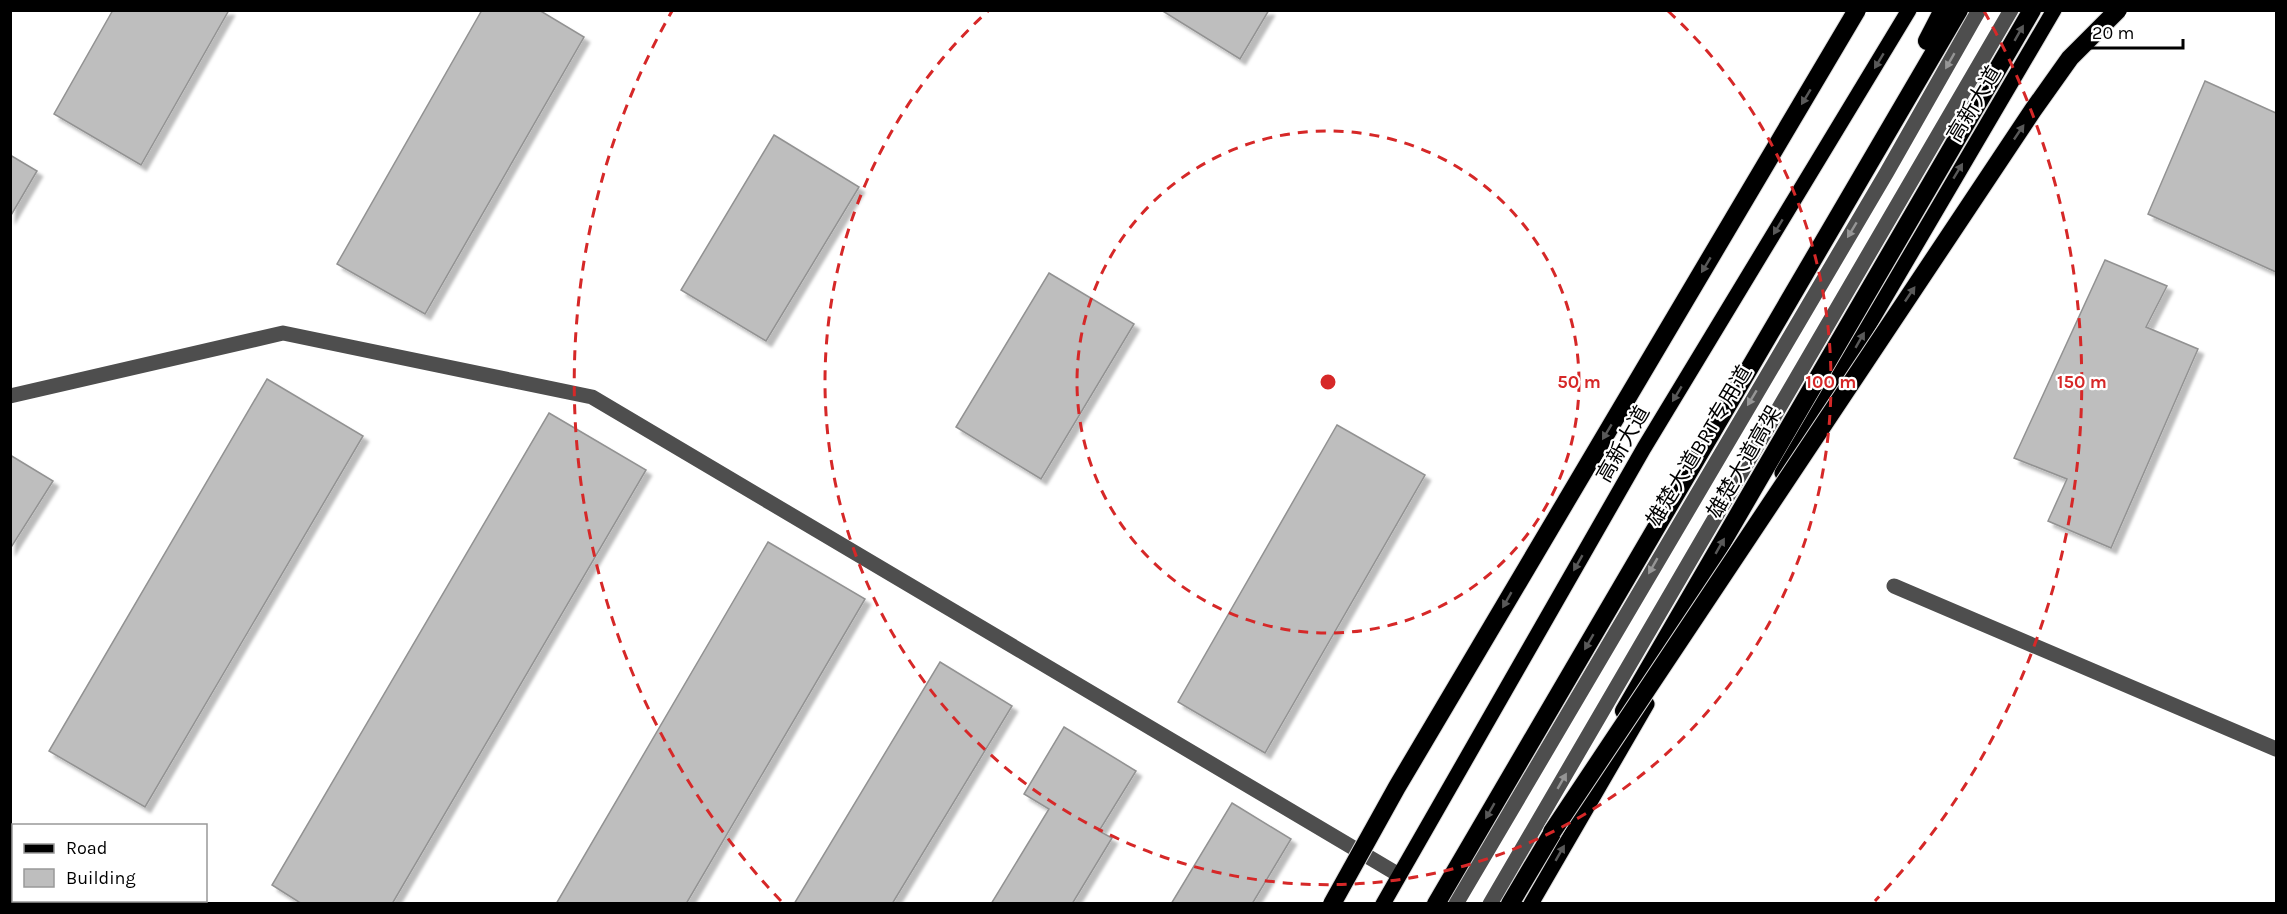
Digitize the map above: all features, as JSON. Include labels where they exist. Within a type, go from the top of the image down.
[{"type":"highway","points":[[1332,903],[1421,746],[1857,10]]},
{"type":"highway","points":[[1797,283],[1943,10]]},
{"type":"highway","name":"雄楚大道高架","points":[[1436,903],[1797,283],[1959,10]]},
{"type":"highway","name":"雄楚大道高架","points":[[1510,903],[2032,10]]},
{"type":"highway","points":[[1552,832],[2033,110],[2070,58],[2118,10]]},
{"type":"main road","name":"高新大道","points":[[1383,903],[1644,448],[1909,10]]},
{"type":"main road","name":"高新大道","points":[[1531,903],[2054,10]]},
{"type":"street","name":"雄楚大道BRT专用道","points":[[1456,903],[1979,10]]},
{"type":"street","points":[[1490,903],[2011,10]]},
{"type":"street","points":[[10,396],[283,333],[592,398],[1399,875]]},
{"type":"street","points":[[1894,586],[2277,749]]},
{"type":"building","points":[[113,10],[229,10],[141,165],[54,114]]},
{"type":"building","points":[[482,10],[539,10],[584,37],[425,314],[337,264]]},
{"type":"building","points":[[1161,10],[1269,10],[1240,59]]},
{"type":"building","points":[[2205,81],[2276,113],[2276,272],[2148,214]]},
{"type":"building","points":[[774,135],[859,187],[766,341],[681,290]]},
{"type":"building","points":[[10,155],[37,171],[10,217]]},
{"type":"building","points":[[2105,260],[2167,286],[2146,327],[2198,349],[2111,548],[2048,521],[2067,479],[2014,458]]},
{"type":"building","points":[[1049,273],[1134,324],[1041,479],[956,427]]},
{"type":"building","points":[[267,379],[363,436],[145,807],[49,751]]},
{"type":"building","points":[[549,413],[646,470],[392,904],[302,904],[272,885]]},
{"type":"building","points":[[1337,425],[1425,475],[1265,753],[1178,702]]},
{"type":"building","points":[[10,455],[53,481],[10,549]]},
{"type":"building","points":[[768,542],[865,599],[686,904],[556,904]]},
{"type":"building","points":[[940,662],[1012,706],[892,904],[794,904]]},
{"type":"building","points":[[1064,727],[1136,771],[1099,831],[1112,838],[1072,904],[991,904],[1049,809],[1024,794]]},
{"type":"building","points":[[1232,803],[1291,839],[1252,904],[1171,904]]}]
